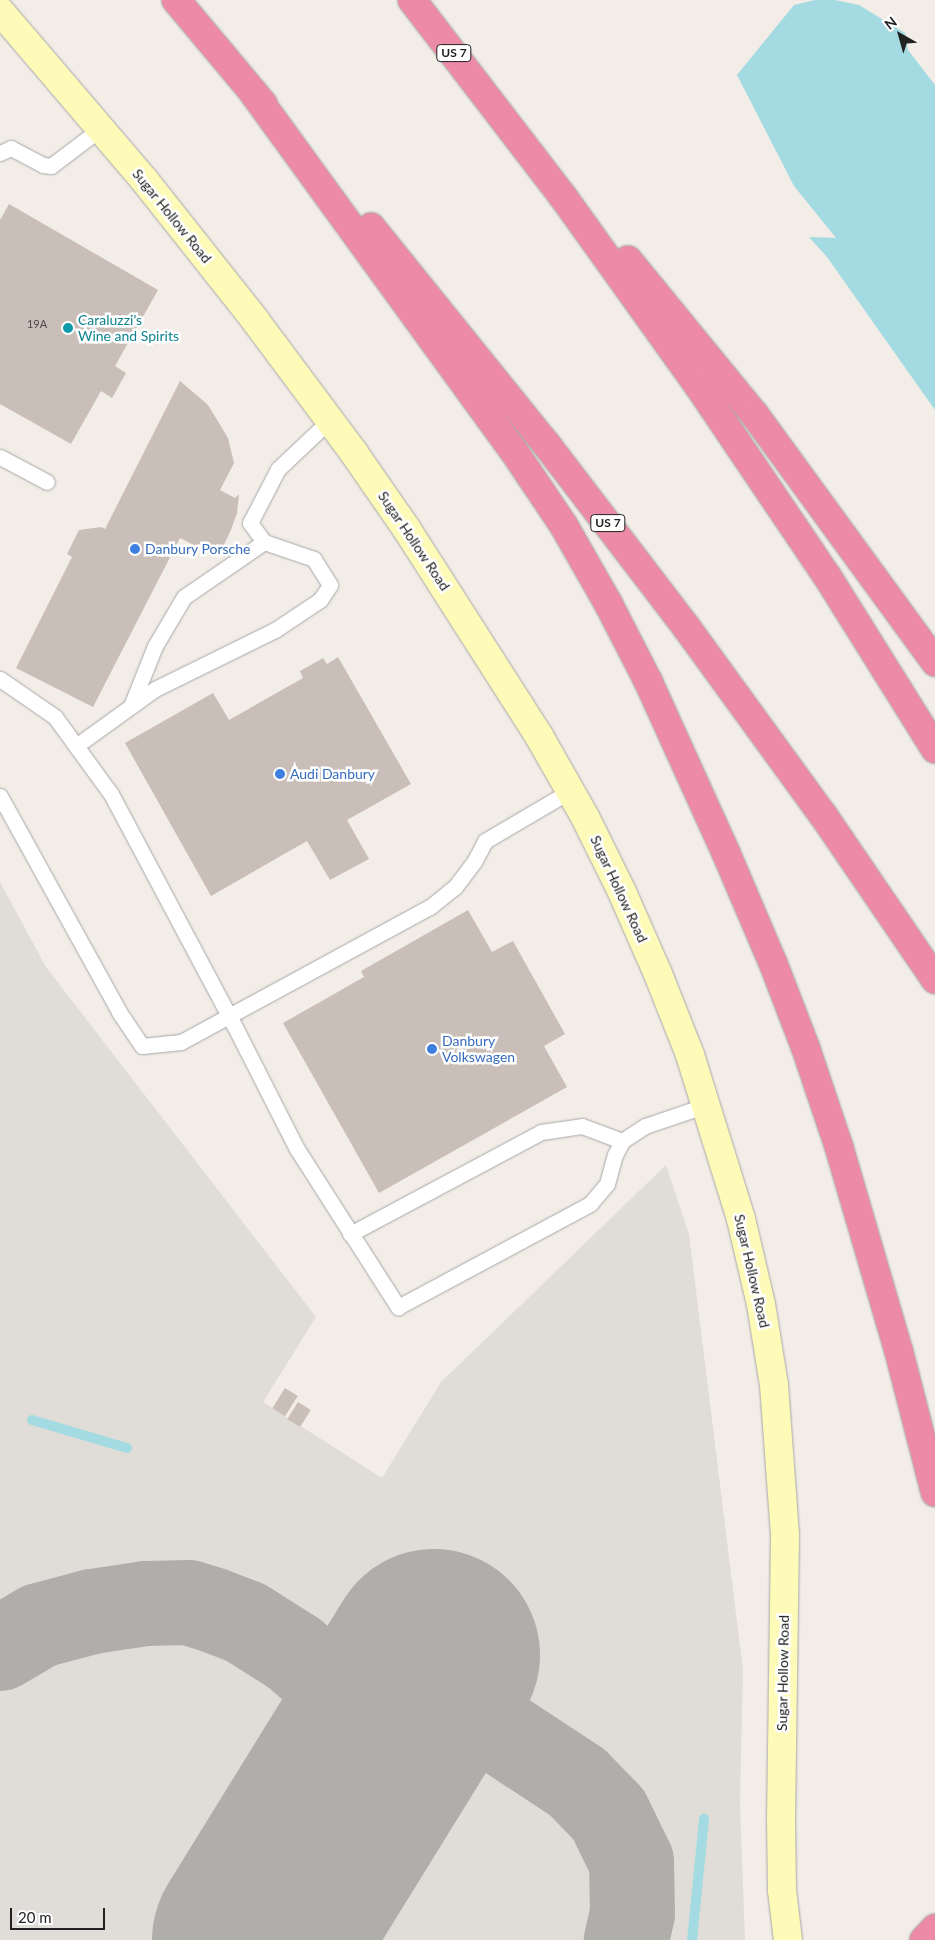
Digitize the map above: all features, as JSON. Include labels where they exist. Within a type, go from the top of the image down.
[{"type":"highway","name":"US 7","points":[[176,0],[402,264],[618,535],[756,720],[935,979]]},
{"type":"highway","name":"US 7","points":[[412,0],[495,106],[626,283],[752,464],[827,576],[935,749]]},
{"type":"highway","points":[[252,91],[518,458],[564,526],[609,605],[648,681],[726,853],[773,963],[806,1049],[839,1147],[899,1352],[935,1492]]},
{"type":"highway","points":[[495,106],[657,293],[755,416],[935,662]]},
{"type":"highway","points":[[924,1940],[935,1928]]},
{"type":"street","name":"Sugar Hollow Road","points":[[0,11],[101,128],[255,320],[330,420],[401,521],[491,658],[570,791],[622,892],[683,1037],[707,1105],[741,1219],[761,1304],[774,1386],[785,1535],[781,1827],[782,1890],[788,1940]]},
{"type":"lane","points":[[0,153],[11,148],[43,165],[51,166],[101,128]]},
{"type":"lane","points":[[76,746],[155,689],[275,630],[320,600],[330,585],[314,559],[264,542],[250,523],[278,469],[330,420]]},
{"type":"lane","points":[[0,457],[47,482]]},
{"type":"lane","points":[[131,706],[155,646],[184,597],[264,542]]},
{"type":"lane","points":[[0,679],[55,717],[111,794],[230,1017],[297,1149],[398,1307],[590,1204],[607,1184],[615,1155],[622,1141],[645,1126],[707,1105]]},
{"type":"lane","points":[[0,796],[119,1012],[142,1046],[181,1042],[430,907],[455,887],[474,862],[485,841],[570,791]]},
{"type":"lane","points":[[350,1234],[540,1132],[582,1126],[622,1141]]},
{"type":"shaded area","points":[[0,882],[46,967],[316,1317],[263,1402],[382,1478],[441,1382],[666,1165],[689,1234],[743,1670],[740,1804],[745,1940],[0,1940]]},
{"type":"water","points":[[815,0],[835,0],[859,5],[905,33],[908,50],[935,85],[935,410],[827,257],[809,237],[836,238],[794,186],[737,75],[794,5]]},
{"type":"building","name":"Caraluzzi's Wine and Spirits","points":[[9,204],[158,290],[115,366],[126,373],[112,398],[101,391],[71,444],[0,404],[0,220]]},
{"type":"building","points":[[180,381],[208,405],[228,438],[234,463],[220,490],[235,498],[239,494],[237,513],[218,557],[180,538],[93,707],[16,668],[72,557],[67,554],[79,530],[101,527],[105,529]]},
{"type":"building","points":[[338,657],[411,784],[347,820],[369,859],[330,880],[307,841],[211,896],[125,743],[213,693],[229,720],[303,678],[300,671],[323,658],[327,664]]},
{"type":"building","points":[[468,910],[492,952],[513,941],[565,1034],[544,1046],[567,1087],[379,1193],[283,1023],[364,977],[361,971]]},
{"type":"building","points":[[285,1388],[298,1396],[285,1416],[272,1408]]},
{"type":"building","points":[[298,1402],[311,1410],[300,1427],[287,1419]]},
{"type":"waterway","points":[[32,1420],[127,1448]]},
{"type":"waterway","points":[[692,1940],[704,1819]]},
{"type":"taxiway","points":[[0,1648],[39,1625],[92,1611],[145,1603],[188,1602],[211,1609],[245,1622],[294,1653],[328,1683],[340,1702],[347,1724],[355,1783]]},
{"type":"taxiway","points":[[367,1763],[409,1737],[428,1728],[475,1725],[501,1732],[577,1782],[608,1814],[631,1861],[632,1913],[626,1940]]},
{"type":"runway","points":[[258,1940],[434,1655]]},
{"type":"place","name":"Caraluzzi's Wine and Spirits","points":[[68,328]]},
{"type":"place","name":"Danbury Porsche","points":[[135,549]]},
{"type":"place","name":"Audi Danbury","points":[[280,774]]},
{"type":"place","name":"Danbury Volkswagen","points":[[432,1049]]}]
